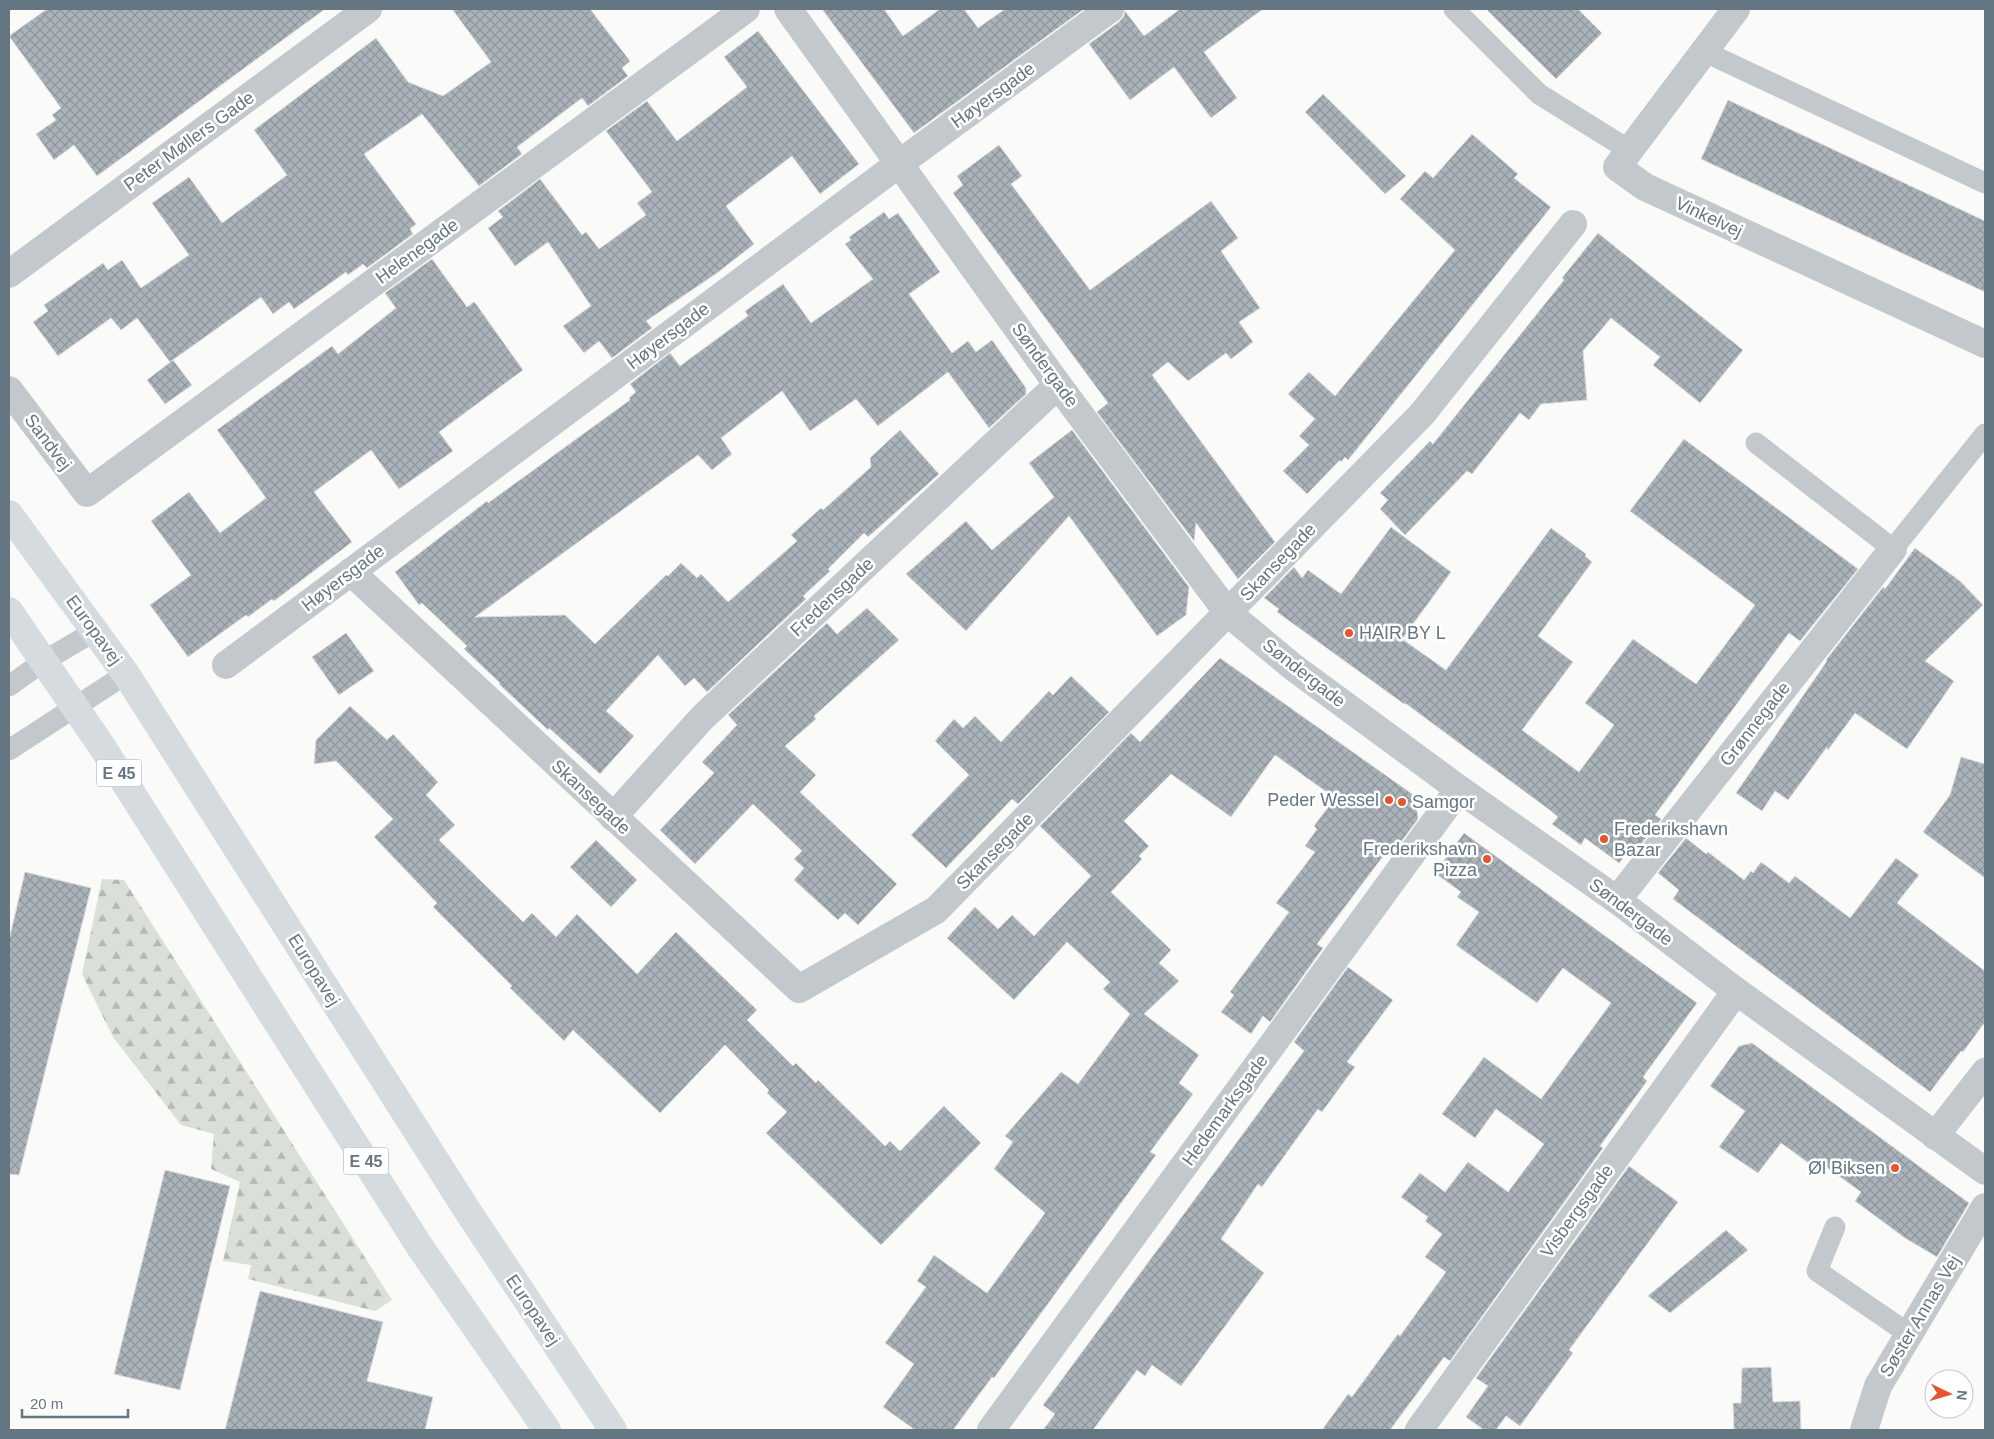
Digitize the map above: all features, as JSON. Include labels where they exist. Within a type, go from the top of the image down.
[{"type":"main road","name":"Europavej","points":[[9,514],[126,674],[467,1210],[613,1430]]},
{"type":"main road","name":"E 45","points":[[9,611],[75,707],[198,895],[420,1247],[548,1430]]},
{"type":"street","name":"Peter Møllers Gade","points":[[9,274],[368,9]]},
{"type":"street","name":"Helenegade","points":[[87,493],[746,9]]},
{"type":"street","name":"Søndergade","points":[[788,9],[1058,385],[1228,613],[1293,667],[1458,788],[1617,900],[1736,991],[1985,1172]]},
{"type":"street","name":"Høyersgade","points":[[226,665],[1110,9]]},
{"type":"street","name":"Vinkelvej","points":[[1736,9],[1617,167],[1645,187],[1985,344]]},
{"type":"street","name":"Skansegade","points":[[351,572],[799,989],[936,910],[1422,414],[1573,224]]},
{"type":"street","name":"Fredensgade","points":[[613,817],[702,718],[1058,385]]},
{"type":"street","name":"Sandvej","points":[[9,390],[87,493]]},
{"type":"street","name":"Grønnegade","points":[[1617,900],[1893,548]]},
{"type":"street","name":"Hedemarksgade","points":[[996,1428],[1458,788]]},
{"type":"street","name":"Visbergsgade","points":[[1419,1430],[1736,991]]},
{"type":"street","points":[[1935,1136],[1985,1072]]},
{"type":"street","name":"Søster Annas Vej","points":[[1864,1430],[1878,1386],[1985,1207]]},
{"type":"lane","points":[[1454,9],[1540,94],[1629,150]]},
{"type":"lane","points":[[1703,52],[1985,183]]},
{"type":"lane","points":[[1756,443],[1893,548],[1985,434]]},
{"type":"lane","points":[[9,686],[44,661],[94,631]]},
{"type":"lane","points":[[9,750],[126,674]]},
{"type":"lane","points":[[1835,1227],[1817,1272],[1909,1334]]},
{"type":"green space","points":[[102,879],[124,880],[392,1300],[375,1311],[248,1279],[251,1265],[223,1261],[240,1182],[211,1169],[214,1134],[181,1125],[113,1037],[82,974]]},
{"type":"building","points":[[47,9],[325,9],[97,176],[74,145],[54,160],[36,134],[56,120],[52,115],[61,108],[9,36]]},
{"type":"building","points":[[452,9],[590,9],[630,61],[622,68],[628,76],[588,106],[582,98],[517,147],[522,154],[479,186],[422,114],[364,154],[416,224],[410,229],[413,234],[367,268],[363,264],[348,275],[346,272],[294,309],[289,302],[273,314],[261,297],[170,362],[137,318],[121,330],[111,318],[58,356],[33,322],[48,311],[44,305],[103,263],[108,270],[122,260],[141,288],[189,255],[152,203],[189,177],[222,223],[287,175],[254,130],[376,38],[408,82],[443,96],[491,62]]},
{"type":"building","points":[[822,9],[884,9],[903,36],[940,9],[964,9],[978,28],[1005,9],[1084,9],[914,133]]},
{"type":"building","points":[[1180,9],[1263,9],[1204,52],[1237,98],[1211,118],[1174,67],[1130,100],[1089,44],[1119,22],[1124,16],[1125,11],[1144,36]]},
{"type":"building","points":[[1486,9],[1578,9],[1602,33],[1556,79]]},
{"type":"building","points":[[758,31],[859,164],[820,194],[792,156],[726,206],[753,245],[717,273],[646,321],[652,328],[612,358],[599,341],[584,353],[563,326],[591,306],[548,242],[515,266],[488,228],[503,217],[498,211],[540,179],[582,235],[586,232],[599,249],[646,215],[637,203],[652,192],[606,131],[647,101],[677,141],[747,87],[724,57]]},
{"type":"building","points":[[1323,94],[1406,176],[1385,194],[1305,112]]},
{"type":"building","points":[[1728,100],[1985,221],[1985,292],[1701,159]]},
{"type":"building","points":[[1472,134],[1518,174],[1514,178],[1551,207],[1348,460],[1345,457],[1341,462],[1340,460],[1307,494],[1283,471],[1309,445],[1299,436],[1315,419],[1288,394],[1309,372],[1335,396],[1455,250],[1400,199],[1425,171],[1433,178]]},
{"type":"building","points":[[999,145],[1022,176],[1011,184],[1090,290],[1211,201],[1238,238],[1221,251],[1260,308],[1239,322],[1253,342],[1231,359],[1226,353],[1188,381],[1168,362],[1152,375],[1275,542],[1238,579],[1196,523],[1194,541],[1097,412],[1108,403],[953,193],[963,185],[957,176]]},
{"type":"building","points":[[884,212],[889,219],[898,213],[940,272],[909,294],[952,353],[968,341],[976,352],[992,340],[1026,388],[1026,394],[989,428],[948,372],[878,426],[856,399],[810,431],[782,391],[721,438],[732,454],[712,470],[698,455],[475,617],[565,615],[595,644],[666,575],[668,576],[681,563],[697,578],[701,574],[728,602],[797,541],[791,535],[821,508],[823,510],[871,467],[870,458],[900,430],[939,474],[868,537],[864,533],[828,569],[830,571],[803,596],[806,599],[707,692],[694,678],[685,686],[658,655],[606,711],[634,736],[600,774],[549,728],[548,730],[499,684],[464,649],[467,646],[422,603],[419,605],[395,572],[487,501],[488,503],[630,400],[629,398],[636,392],[630,384],[670,353],[680,366],[748,316],[745,311],[783,284],[811,323],[873,279],[845,244],[851,240],[849,237]]},
{"type":"building","points":[[1598,233],[1743,350],[1700,403],[1653,365],[1660,357],[1611,318],[1583,351],[1587,400],[1541,404],[1529,420],[1520,413],[1472,474],[1467,471],[1405,535],[1380,509],[1388,500],[1380,493],[1430,441],[1433,444],[1564,280],[1562,278]]},
{"type":"building","points":[[432,259],[467,307],[474,302],[476,304],[523,370],[439,432],[453,451],[399,489],[371,450],[314,492],[352,542],[274,601],[272,599],[248,617],[246,615],[188,657],[150,605],[191,575],[151,521],[189,492],[220,533],[266,498],[217,430],[332,346],[338,354],[396,308],[385,293]]},
{"type":"building","points":[[173,360],[192,385],[165,404],[147,380]]},
{"type":"building","points":[[1072,430],[1189,587],[1186,615],[1157,636],[1069,516],[966,631],[906,574],[966,521],[992,550],[1054,497],[1029,463]]},
{"type":"building","points":[[1684,439],[1858,569],[1800,641],[1789,633],[1655,815],[1661,819],[1633,854],[1629,851],[1619,863],[1585,838],[1581,845],[1552,824],[1558,817],[1551,811],[1405,703],[1277,612],[1279,609],[1264,598],[1294,567],[1302,578],[1308,570],[1341,594],[1391,527],[1451,572],[1402,639],[1446,670],[1551,528],[1586,554],[1585,556],[1592,562],[1538,636],[1573,662],[1522,730],[1579,772],[1614,725],[1585,703],[1633,639],[1696,684],[1755,605],[1630,511]]},
{"type":"building","points":[[1915,548],[1960,581],[1983,605],[1925,661],[1954,681],[1907,749],[1855,713],[1788,800],[1775,791],[1762,811],[1736,793],[1826,660],[1883,587],[1885,589]]},
{"type":"building","points":[[867,608],[899,640],[814,716],[816,719],[785,746],[816,775],[800,792],[897,884],[858,925],[845,913],[838,920],[794,880],[804,868],[794,859],[802,851],[753,804],[695,864],[660,830],[714,773],[702,762],[737,725],[728,715],[827,623],[837,634]]},
{"type":"building","points":[[346,633],[374,671],[339,695],[312,657]]},
{"type":"building","points":[[1220,658],[1415,796],[1418,819],[1398,846],[1393,843],[1317,944],[1323,948],[1270,1022],[1263,1016],[1251,1034],[1221,1012],[1234,995],[1230,992],[1289,912],[1276,903],[1315,852],[1305,846],[1317,829],[1314,826],[1335,798],[1275,755],[1231,817],[1171,774],[1124,821],[1149,846],[1139,856],[1142,859],[1111,892],[1171,950],[1159,963],[1179,981],[1144,1014],[1199,1055],[1179,1083],[1193,1094],[1150,1152],[1156,1155],[994,1378],[992,1377],[953,1430],[915,1430],[883,1407],[914,1364],[885,1343],[926,1287],[917,1281],[934,1255],[987,1293],[1045,1213],[994,1169],[1013,1142],[1005,1136],[1061,1072],[1078,1084],[1130,1014],[1103,989],[1110,982],[1067,942],[1014,1000],[947,938],[975,907],[998,929],[1012,915],[1034,936],[1091,876],[1040,826],[1131,733],[1140,742]]},
{"type":"building","points":[[1071,676],[1109,712],[1018,804],[1012,799],[946,868],[911,835],[969,775],[935,741],[954,719],[963,728],[975,716],[1001,742],[1049,691],[1053,695]]},
{"type":"building","points":[[350,706],[387,740],[393,734],[438,782],[426,795],[455,825],[439,840],[523,922],[532,913],[556,937],[577,914],[637,974],[676,932],[757,1010],[747,1020],[793,1066],[796,1063],[816,1083],[818,1080],[885,1146],[890,1141],[900,1151],[944,1106],[981,1143],[881,1245],[766,1133],[787,1112],[767,1093],[769,1090],[725,1045],[660,1113],[573,1030],[564,1041],[510,988],[512,986],[433,907],[437,903],[374,837],[393,819],[336,761],[314,764],[316,740]]},
{"type":"building","points":[[1961,757],[1985,764],[1985,878],[1923,832],[1950,795]]},
{"type":"building","points":[[1464,833],[1697,1003],[1643,1077],[1647,1081],[1600,1146],[1603,1148],[1450,1361],[1444,1357],[1390,1430],[1322,1430],[1348,1394],[1352,1397],[1398,1334],[1400,1336],[1446,1272],[1425,1257],[1442,1234],[1425,1221],[1428,1217],[1401,1197],[1420,1173],[1445,1192],[1468,1162],[1508,1192],[1544,1144],[1496,1109],[1475,1138],[1442,1114],[1484,1057],[1541,1099],[1611,1003],[1563,968],[1537,1003],[1456,945],[1479,912],[1457,897],[1461,892],[1435,873]]},
{"type":"building","points":[[1686,838],[1706,854],[1708,852],[1744,880],[1751,871],[1753,873],[1761,862],[1789,883],[1795,876],[1850,918],[1896,858],[1919,875],[1897,903],[1985,971],[1985,1022],[1930,1092],[1673,899],[1679,890],[1658,873]]},
{"type":"building","points":[[596,840],[637,880],[611,907],[570,867]]},
{"type":"building","points":[[25,872],[91,888],[19,1175],[9,1174],[9,940]]},
{"type":"building","points":[[1348,967],[1393,1000],[1347,1062],[1355,1067],[1322,1112],[1318,1109],[1262,1187],[1258,1184],[1221,1239],[1264,1273],[1181,1386],[1152,1365],[1145,1376],[1137,1370],[1093,1430],[1043,1430],[1055,1414],[1043,1405],[1304,1051],[1294,1042]]},
{"type":"building","points":[[1752,1043],[1969,1203],[1937,1257],[1905,1238],[1855,1201],[1861,1192],[1814,1158],[1810,1164],[1781,1143],[1758,1173],[1719,1147],[1745,1111],[1710,1086],[1739,1046]]},
{"type":"building","points":[[1629,1166],[1678,1202],[1569,1350],[1573,1353],[1520,1426],[1506,1416],[1496,1430],[1484,1430],[1466,1417],[1488,1386],[1476,1378]]},
{"type":"building","points":[[165,1170],[230,1186],[180,1390],[114,1374]]},
{"type":"building","points":[[1726,1230],[1748,1250],[1670,1313],[1648,1296]]},
{"type":"building","points":[[260,1291],[383,1322],[367,1381],[433,1397],[425,1430],[225,1430]]},
{"type":"building","points":[[1771,1367],[1773,1402],[1800,1401],[1801,1430],[1734,1430],[1733,1403],[1741,1403],[1742,1368]]},
{"type":"place","name":"HAIR BY L","points":[[1349,633]]},
{"type":"place","name":"Peder Wessel","points":[[1389,800]]},
{"type":"place","name":"Samgor","points":[[1402,802]]},
{"type":"place","name":"Frederikshavn Bazar","points":[[1604,839]]},
{"type":"place","name":"Frederikshavn Pizza","points":[[1487,859]]},
{"type":"place","name":"Øl Biksen","points":[[1895,1168]]}]
